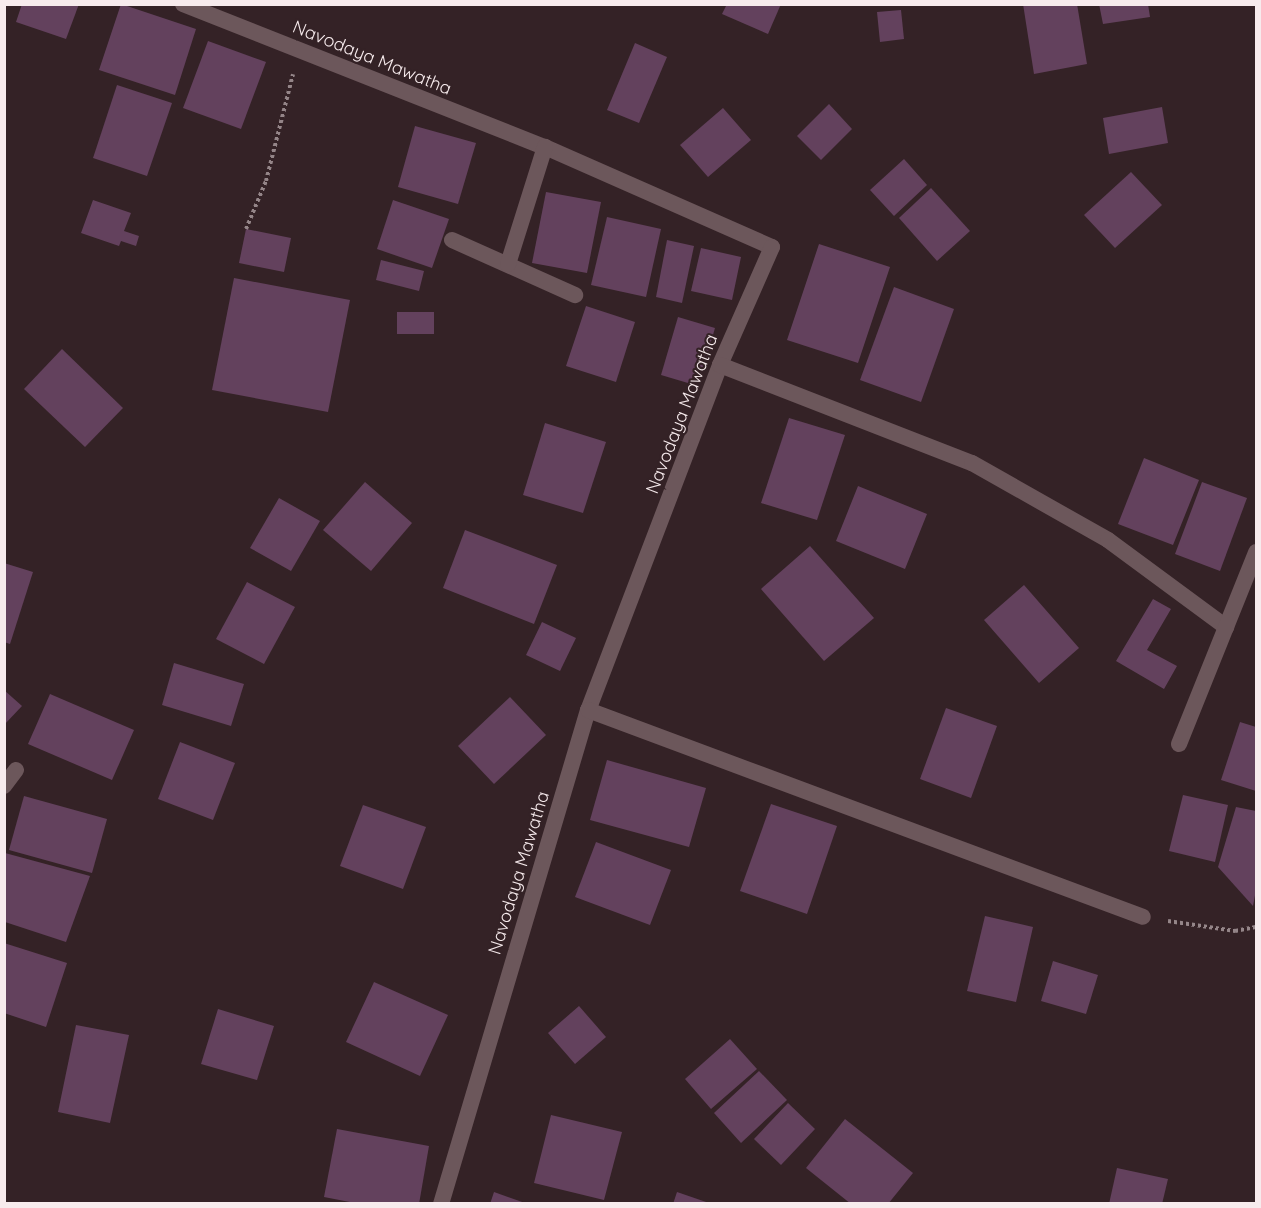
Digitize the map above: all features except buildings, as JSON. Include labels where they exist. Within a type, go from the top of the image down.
[{"type":"street","name":"Navodaya Mawatha","points":[[183,4],[544,147],[772,247],[720,365],[588,710],[441,1203]]},
{"type":"street","points":[[507,264],[544,147]]},
{"type":"street","points":[[452,240],[575,295]]},
{"type":"street","points":[[720,365],[972,464],[1108,540],[1226,627]]},
{"type":"street","points":[[1179,744],[1257,552]]},
{"type":"street","points":[[588,710],[1143,918]]},
{"type":"street","points":[[4,786],[16,770]]},
{"type":"path","points":[[246,229],[266,181],[300,51]]},
{"type":"path","points":[[1143,918],[1236,931],[1257,927]]}]
